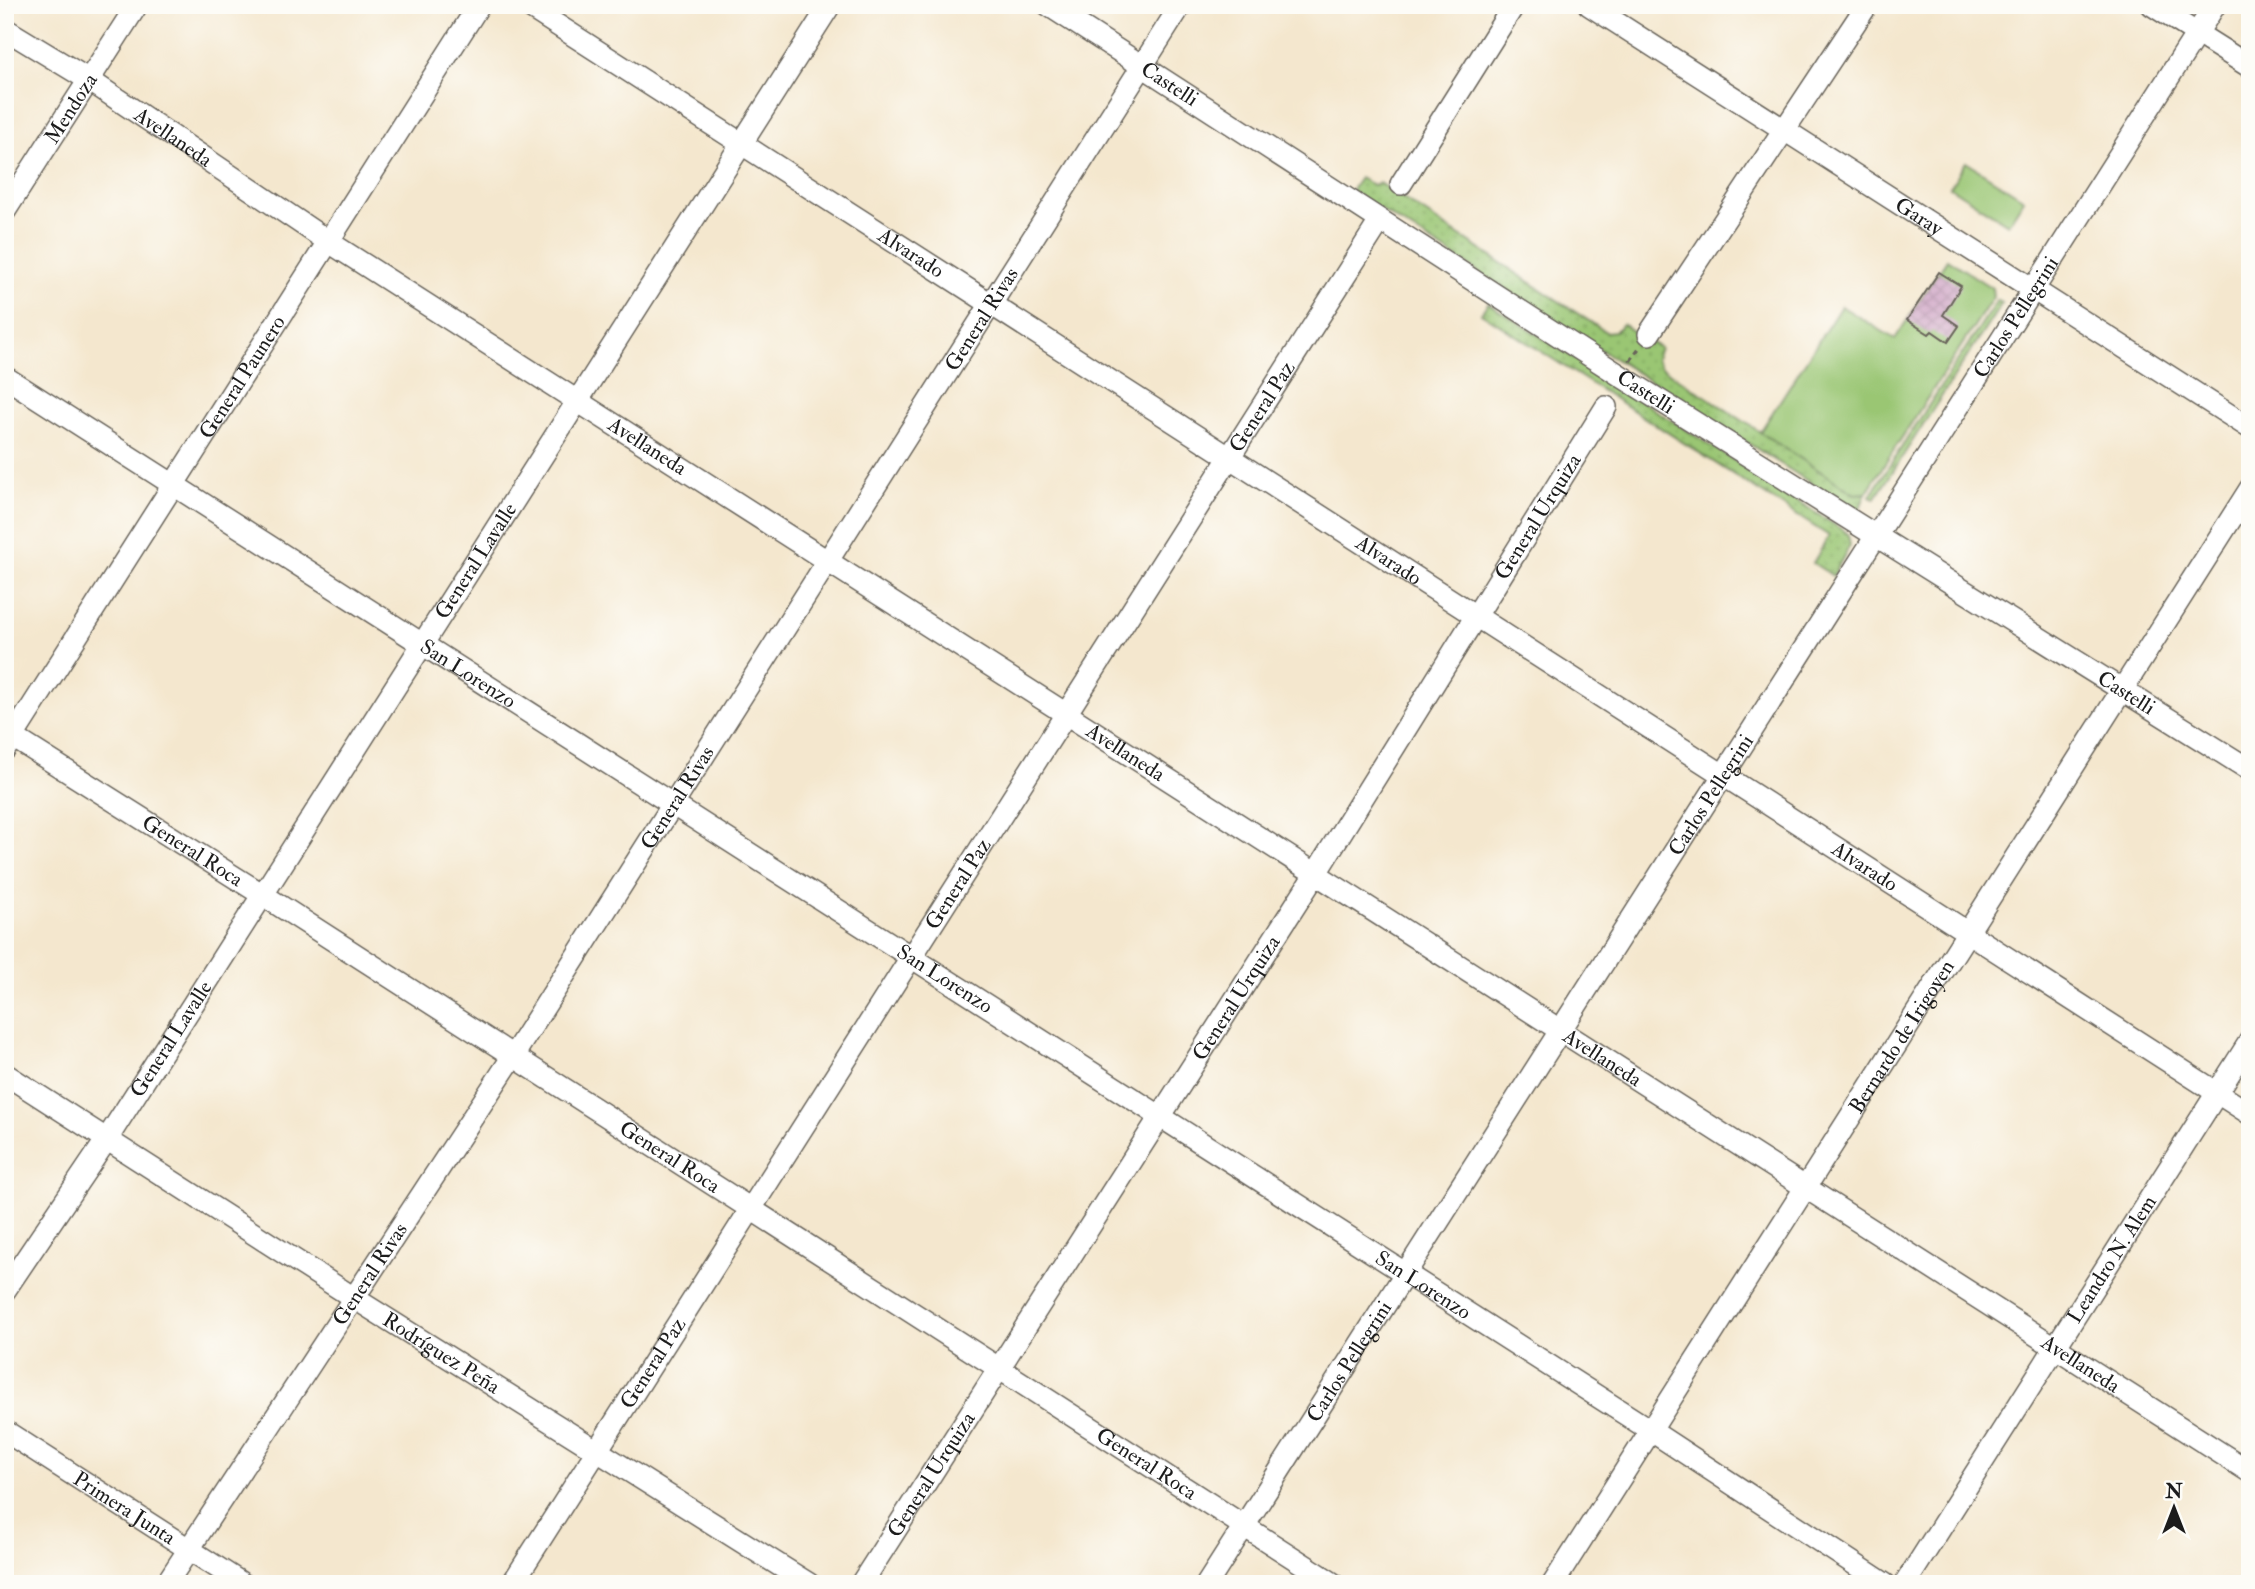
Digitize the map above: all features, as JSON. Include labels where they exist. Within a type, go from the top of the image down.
[{"type":"street","name":"Mendoza","points":[[5,211],[136,5]]},
{"type":"street","name":"General Paunero","points":[[8,739],[479,5]]},
{"type":"street","name":"Alvarado","points":[[526,5],[2250,1114]]},
{"type":"street","name":"General Lavalle","points":[[5,1290],[107,1139],[830,5]]},
{"type":"street","name":"Castelli","points":[[1048,5],[1619,375],[2250,770]]},
{"type":"street","name":"General Rivas","points":[[166,1584],[513,1056],[1181,5]]},
{"type":"street","points":[[1401,184],[1514,5]]},
{"type":"street","name":"Garay","points":[[1589,5],[2250,428]]},
{"type":"street","points":[[1649,334],[1867,5]]},
{"type":"street","points":[[2152,5],[2250,67]]},
{"type":"street","name":"Carlos Pellegrini","points":[[1207,1584],[2216,5]]},
{"type":"street","name":"Avellaneda","points":[[5,29],[89,80],[329,242],[2250,1472]]},
{"type":"street","name":"General Paz","points":[[512,1584],[1380,221]]},
{"type":"street","name":"San Lorenzo","points":[[5,377],[1650,1430],[1885,1584]]},
{"type":"street","name":"General Urquiza","points":[[861,1584],[1316,873],[1606,407]]},
{"type":"street","name":"Bernardo de Irigoyen","points":[[1553,1584],[2250,489]]},
{"type":"street","name":"General Roca","points":[[8,739],[263,895],[1334,1584]]},
{"type":"street","name":"Leandro N. Alem","points":[[1905,1584],[2250,1041]]},
{"type":"street","name":"Rodríguez Peña","points":[[5,1073],[354,1298],[808,1584]]},
{"type":"street","name":"Primera Junta","points":[[5,1431],[243,1584]]},
{"type":"path","points":[[1619,375],[1649,334]]},
{"type":"green space","points":[[1966,162],[2024,199],[2008,224],[1950,187]]},
{"type":"green space","points":[[1360,178],[1372,185],[1379,183],[1606,332],[1616,331],[1622,324],[1660,348],[1656,359],[1661,367],[1855,494],[1866,493],[1858,513],[1351,191]]},
{"type":"green space","points":[[1947,259],[1992,288],[1993,297],[1866,493],[1855,494],[1760,432],[1841,306],[1895,339]]},
{"type":"green space","points":[[1997,300],[2002,303],[1875,499],[1870,496]]},
{"type":"green space","points":[[1488,303],[1844,531],[1848,535],[1850,545],[1833,576],[1813,563],[1829,536],[1481,313]]},
{"type":"building","points":[[1939,272],[1961,286],[1943,315],[1959,326],[1948,342],[1932,331],[1929,334],[1907,320]]}]
